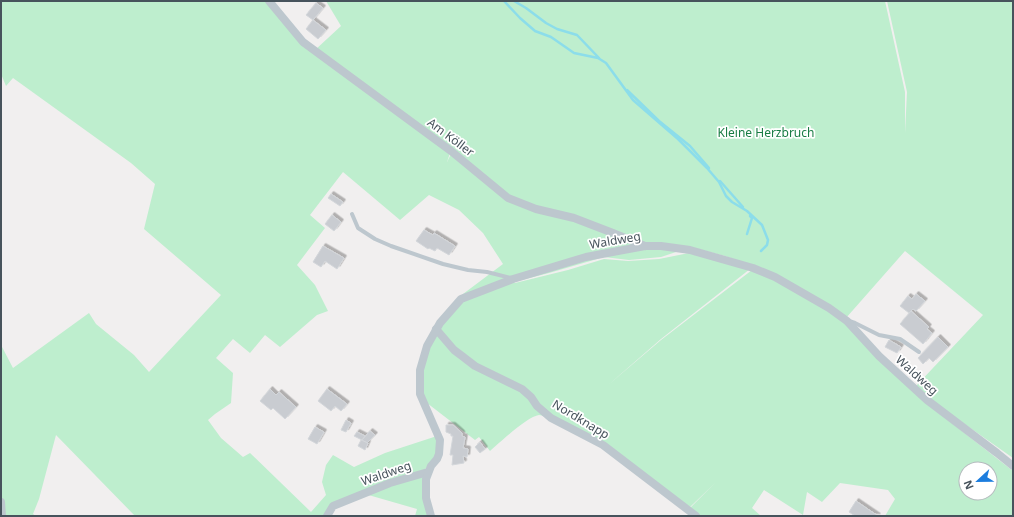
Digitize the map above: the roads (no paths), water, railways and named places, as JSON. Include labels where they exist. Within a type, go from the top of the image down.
[{"type":"street","name":"Am Köller","points":[[269,1],[303,42],[451,151],[508,198],[536,209],[574,218],[645,246]]},
{"type":"street","name":"Waldweg","points":[[327,516],[333,506],[390,483],[428,472],[439,454],[440,440],[420,394],[420,370],[427,346],[436,329],[461,299],[513,279],[586,258],[645,246],[661,246],[690,250],[753,268],[775,278],[829,308],[847,321],[879,356],[927,400],[1013,466]]},
{"type":"street","name":"Nordknapp","points":[[436,329],[454,350],[475,366],[522,389],[531,397],[537,406],[551,418],[603,445],[696,516]]},
{"type":"street","points":[[428,472],[426,479],[426,491],[431,516]]},
{"type":"street","points":[[1,502],[2,516]]},
{"type":"lane","points":[[352,214],[358,228],[375,239],[391,246],[443,264],[468,270],[487,272],[513,279]]},
{"type":"lane","points":[[847,321],[855,323],[879,335],[900,339],[918,352]]},
{"type":"waterway","points":[[504,1],[535,31],[551,37],[574,53],[598,58],[606,63],[633,100],[678,139],[707,168],[719,182],[726,196],[732,202],[747,211],[762,225],[768,240],[767,245],[761,251]]},
{"type":"waterway","points":[[514,1],[557,29],[577,35],[599,58]]},
{"type":"waterway","points":[[627,90],[659,121],[690,146],[709,168]]},
{"type":"waterway","points":[[720,181],[743,207]]},
{"type":"waterway","points":[[747,234],[752,218],[750,216]]},
{"type":"park label","name":"Kleine Herzbruch","points":[[766,132]]}]
